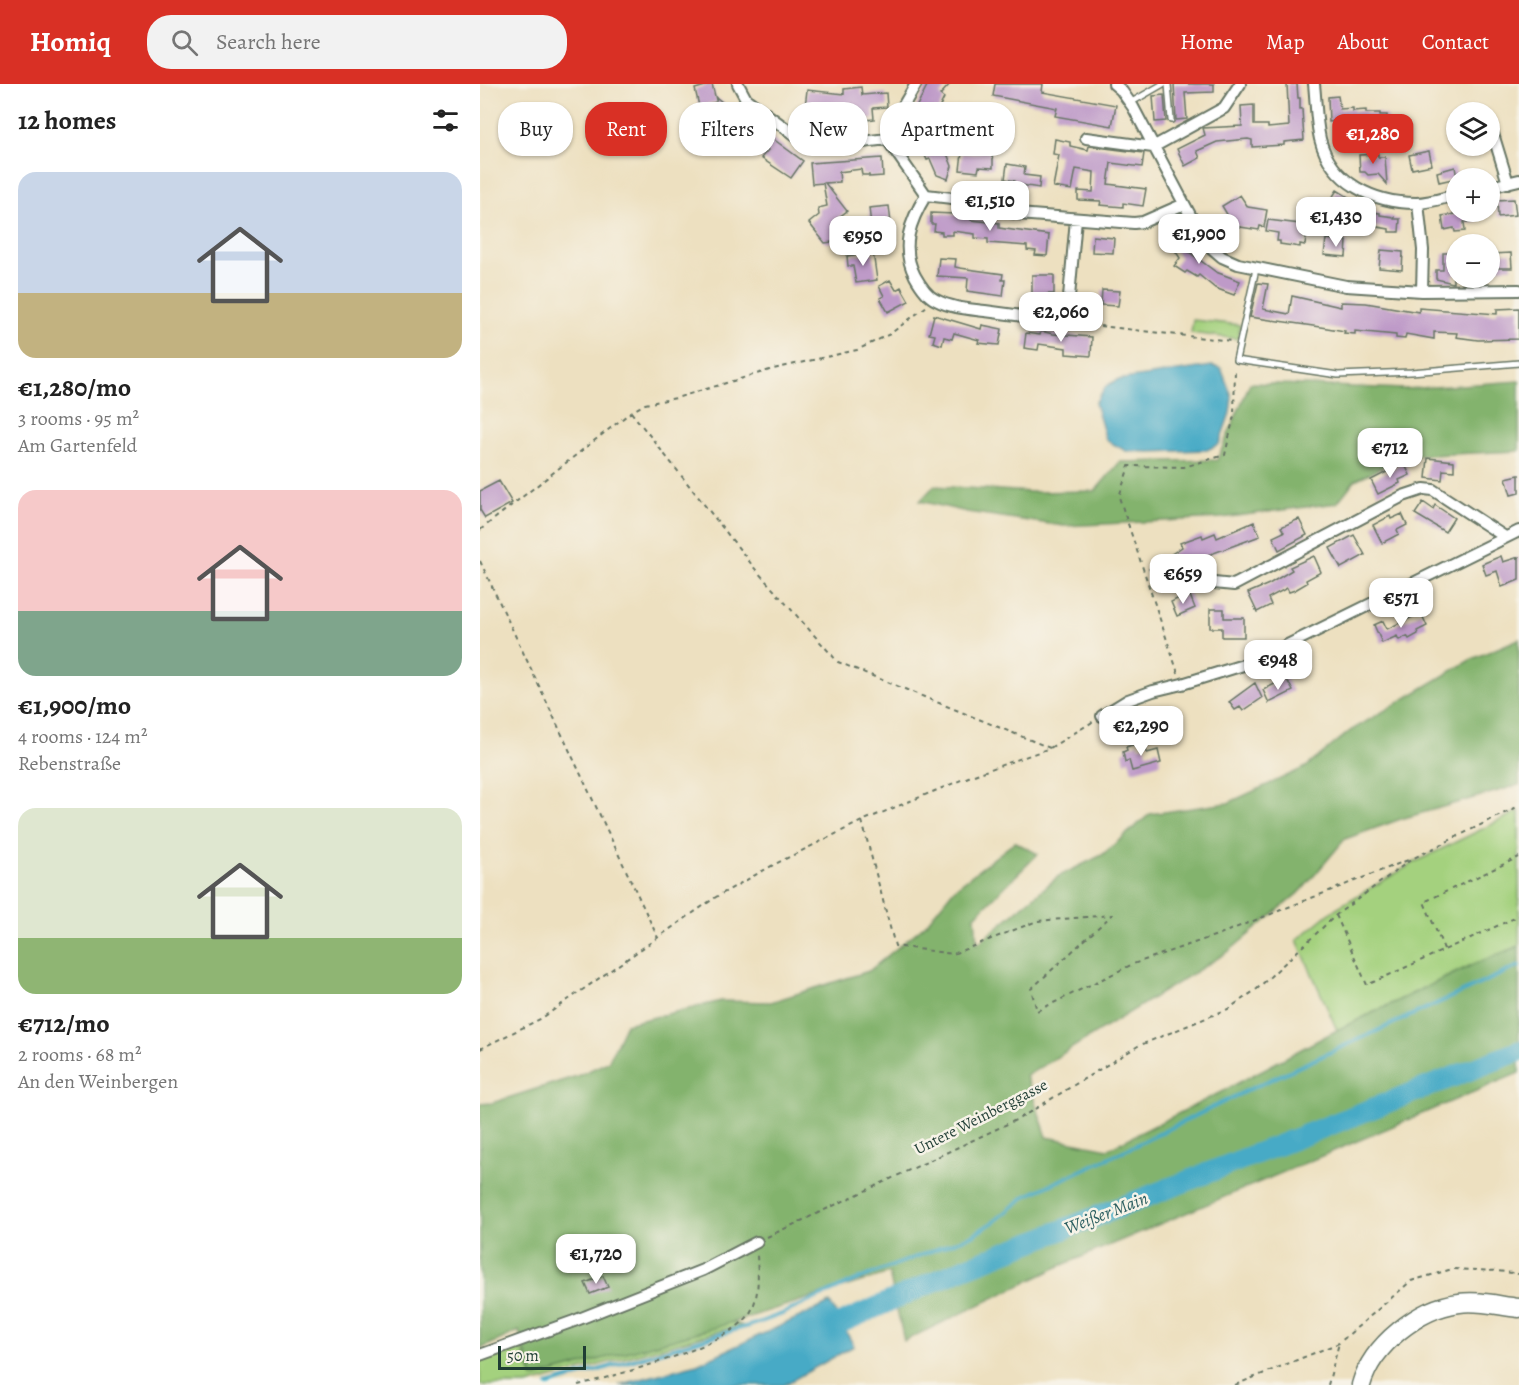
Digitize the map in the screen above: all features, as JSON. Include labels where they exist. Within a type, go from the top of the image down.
[{"type":"highway","points":[[1361,1385],[1364,1376],[1383,1347],[1411,1321],[1438,1308],[1460,1303],[1488,1304],[1516,1310]]},
{"type":"street","points":[[738,84],[746,99],[812,145],[822,147],[880,140]]},
{"type":"street","points":[[905,102],[916,84]]},
{"type":"street","points":[[1114,84],[1131,103],[1198,230],[1208,245],[1222,257],[1256,269],[1346,286],[1422,291],[1519,290]]},
{"type":"street","points":[[1086,138],[1153,147],[1224,108],[1239,84]]},
{"type":"street","points":[[1314,84],[1320,140],[1329,162],[1340,176],[1359,190],[1386,200],[1418,203],[1446,197]]},
{"type":"street","points":[[899,156],[926,195],[987,202],[1005,211],[1018,214],[1134,223],[1143,222],[1184,204]]},
{"type":"street","points":[[1500,156],[1508,183]]},
{"type":"street","points":[[1500,185],[1519,180]]},
{"type":"street","points":[[926,195],[910,224],[907,251],[910,267],[918,282],[935,300],[952,306],[1053,320],[1063,318],[1068,308],[1076,219]]},
{"type":"street","points":[[1418,203],[1423,250],[1422,291]]},
{"type":"street","points":[[1214,583],[1234,585],[1403,496],[1424,489],[1433,490],[1505,537]]},
{"type":"street","points":[[1102,716],[1128,700],[1153,691],[1253,662],[1519,531]]},
{"type":"street","points":[[480,1355],[703,1270],[757,1242]]},
{"type":"lane","points":[[1131,103],[1163,84]]},
{"type":"lane","points":[[1168,84],[1171,120]]},
{"type":"lane","points":[[1256,269],[1236,360],[1338,375],[1411,372],[1519,363]]},
{"type":"path","points":[[480,530],[631,412],[645,404],[676,398],[773,369],[857,350],[890,334],[935,300]]},
{"type":"path","points":[[1063,318],[1076,325],[1240,342]]},
{"type":"path","points":[[1182,684],[1119,497],[1129,466],[1184,467],[1225,455],[1234,416],[1236,360]]},
{"type":"path","points":[[631,412],[756,570],[838,662],[1050,748]]},
{"type":"path","points":[[480,561],[658,938]]},
{"type":"path","points":[[480,1049],[542,1018],[716,897],[775,864],[862,821],[1050,748],[1102,716]]},
{"type":"path","name":"Untere Weinberggasse","points":[[757,1242],[1020,1118],[1138,1046],[1228,1010],[1264,984],[1336,915],[1412,859],[1519,806]]},
{"type":"path","points":[[862,821],[895,946],[952,954],[1037,921],[1112,915],[1030,989],[1037,1011],[1133,964],[1220,934],[1412,859]]},
{"type":"path","points":[[1444,949],[1424,903],[1519,857]]},
{"type":"path","points":[[1336,915],[1367,985],[1519,916]]},
{"type":"path","points":[[578,1385],[697,1348],[741,1325],[751,1313],[756,1299],[757,1242]]},
{"type":"path","points":[[1235,1385],[1339,1344],[1411,1281],[1452,1269],[1519,1274]]},
{"type":"path","points":[[1328,1385],[1339,1344]]},
{"type":"green space","points":[[1193,320],[1240,325],[1238,339],[1191,333]]},
{"type":"green space","points":[[1519,381],[1519,451],[1406,456],[1355,480],[1337,503],[1221,518],[1064,526],[967,512],[920,501],[934,486],[1032,492],[1095,491],[1120,462],[1217,460],[1250,383],[1405,389]]},
{"type":"green space","points":[[1519,639],[1519,785],[1401,819],[1345,839],[1302,890],[1228,952],[1026,1076],[1047,1137],[1108,1149],[1337,1030],[1474,964],[1519,946],[1519,1073],[1060,1266],[904,1341],[889,1273],[714,1328],[533,1378],[519,1331],[480,1349],[480,1104],[492,1103],[577,1076],[608,1062],[626,1024],[721,1001],[771,1002],[869,971],[925,925],[954,889],[1015,842],[1038,854],[975,916],[977,944],[1059,876],[1102,855],[1150,814],[1228,803],[1306,767],[1350,731],[1470,660]]},
{"type":"green space","points":[[1519,811],[1519,946],[1474,964],[1337,1030],[1297,940],[1336,908],[1417,861]]},
{"type":"green space","points":[[731,1322],[741,1325],[527,1385],[480,1385],[480,1356],[519,1341],[533,1378]]},
{"type":"water","points":[[1212,366],[1221,368],[1232,397],[1230,413],[1219,444],[1207,450],[1149,452],[1126,451],[1106,440],[1095,403],[1106,386],[1117,380]]},
{"type":"water","points":[[830,1303],[854,1346],[784,1385],[619,1385],[697,1364]]},
{"type":"building","points":[[712,84],[716,100],[717,98],[722,102],[698,102],[695,89]]},
{"type":"building","points":[[928,84],[950,84],[940,95],[944,98],[942,102],[919,102]]},
{"type":"building","points":[[995,84],[1043,84],[1042,92],[1116,105],[1112,126],[1055,116],[1057,108],[993,96]]},
{"type":"building","points":[[1174,84],[1214,84],[1214,92],[1185,93],[1187,119],[1176,120]]},
{"type":"building","points":[[1287,84],[1297,84],[1300,109],[1302,109],[1304,140],[1284,142],[1284,145],[1252,147],[1252,140],[1248,139],[1217,142],[1197,151],[1200,158],[1185,166],[1177,149],[1205,135],[1203,128],[1242,126],[1241,106],[1254,105],[1254,125],[1268,125],[1268,128],[1289,126]]},
{"type":"building","points":[[861,87],[862,95],[886,93],[887,102],[880,102],[880,108],[873,108],[874,119],[868,120],[868,102],[806,102],[807,90],[844,94],[844,89]]},
{"type":"building","points":[[1164,95],[1166,121],[1155,122],[1153,96]]},
{"type":"building","points":[[1338,96],[1340,109],[1353,108],[1353,111],[1366,110],[1366,113],[1387,115],[1388,143],[1380,133],[1369,134],[1366,130],[1348,132],[1347,120],[1329,122],[1328,97]]},
{"type":"building","points":[[1055,139],[1070,142],[1070,146],[1088,150],[1089,146],[1144,153],[1142,167],[1111,163],[1108,184],[1146,189],[1143,206],[1123,203],[1123,207],[1100,205],[1101,201],[1078,200],[1078,191],[1093,192],[1094,172],[1076,169],[1072,190],[1053,187],[1059,155],[1053,154]]},
{"type":"building","points":[[776,141],[788,150],[788,156],[796,156],[803,161],[791,178],[761,158],[776,156]]},
{"type":"building","points":[[1429,151],[1432,165],[1412,169],[1409,155]]},
{"type":"building","points":[[1378,154],[1378,157],[1385,157],[1387,184],[1378,174],[1368,175],[1360,172],[1359,155]]},
{"type":"building","points":[[925,156],[948,156],[952,166],[948,179],[937,175],[930,159],[927,160]]},
{"type":"building","points":[[962,156],[992,156],[993,159],[993,168],[979,167],[978,172],[960,170]]},
{"type":"building","points":[[882,158],[883,176],[862,175],[861,169],[839,172],[840,182],[825,183],[847,211],[835,220],[839,241],[825,243],[809,223],[819,215],[818,208],[827,206],[823,183],[812,184],[810,163]]},
{"type":"building","points":[[1007,164],[1025,167],[1024,175],[1040,177],[1039,188],[1015,184],[1015,181],[1005,179]]},
{"type":"building","points":[[1446,170],[1446,180],[1439,182],[1437,172]]},
{"type":"building","points":[[1337,190],[1353,200],[1345,214],[1328,204]]},
{"type":"building","points":[[1240,195],[1248,207],[1267,210],[1264,227],[1260,226],[1259,230],[1234,226],[1222,206]]},
{"type":"building","points":[[1514,199],[1516,215],[1500,217],[1500,200]]},
{"type":"building","points":[[889,206],[891,223],[871,225],[869,208]]},
{"type":"building","points":[[1351,210],[1380,213],[1380,215],[1400,219],[1399,232],[1389,232],[1389,229],[1350,222]]},
{"type":"building","points":[[931,213],[971,217],[971,220],[999,223],[999,228],[1049,235],[1047,256],[1035,255],[1036,251],[1027,250],[1027,246],[988,243],[988,239],[975,238],[975,234],[953,231],[953,235],[942,235],[942,232],[934,231],[935,224],[931,224]]},
{"type":"building","points":[[1446,215],[1446,222],[1464,222],[1465,231],[1455,232],[1454,228],[1444,230],[1442,216]]},
{"type":"building","points":[[1268,220],[1308,225],[1305,245],[1300,244],[1300,247],[1280,244],[1280,241],[1277,241],[1278,233],[1266,231]]},
{"type":"building","points":[[1178,227],[1188,241],[1181,246],[1216,272],[1240,281],[1234,295],[1215,288],[1199,275],[1197,277],[1187,271],[1185,273],[1174,266],[1180,258],[1165,235]]},
{"type":"building","points":[[1093,236],[1114,238],[1113,253],[1092,252]]},
{"type":"building","points":[[1326,239],[1347,241],[1346,257],[1324,255]]},
{"type":"building","points":[[1381,250],[1403,252],[1402,270],[1379,268]]},
{"type":"building","points":[[873,252],[877,280],[856,283],[853,266],[848,266],[847,256]]},
{"type":"building","points":[[1443,253],[1446,253],[1446,281],[1436,279],[1436,270],[1443,270]]},
{"type":"building","points":[[1511,253],[1512,268],[1500,268],[1500,254]]},
{"type":"building","points":[[939,258],[956,259],[955,267],[1003,274],[1002,280],[1005,280],[1003,296],[967,291],[968,278],[937,276]]},
{"type":"building","points":[[1032,275],[1054,275],[1054,294],[1047,294],[1047,301],[1032,300]]},
{"type":"building","points":[[890,280],[896,290],[901,287],[909,301],[888,312],[880,298],[884,296],[879,286]]},
{"type":"building","points":[[1258,283],[1268,284],[1263,309],[1289,314],[1292,296],[1341,307],[1341,302],[1366,303],[1419,312],[1419,308],[1497,314],[1497,309],[1519,308],[1519,339],[1478,340],[1456,337],[1457,333],[1434,332],[1434,339],[1406,334],[1405,339],[1396,338],[1396,335],[1355,331],[1355,334],[1344,333],[1345,331],[1250,317]]},
{"type":"building","points":[[1102,290],[1120,291],[1118,306],[1101,305]]},
{"type":"building","points":[[934,315],[981,329],[982,325],[1002,329],[999,345],[978,343],[979,340],[954,333],[952,339],[944,337],[942,345],[933,342],[935,335],[929,334]]},
{"type":"building","points":[[1041,331],[1092,337],[1091,356],[1066,354],[1066,348],[1039,344],[1038,350],[1024,348],[1026,333],[1040,335]]},
{"type":"building","points":[[1428,458],[1454,461],[1454,471],[1443,470],[1442,480],[1426,478]]},
{"type":"building","points":[[1404,463],[1410,475],[1378,494],[1371,480]]},
{"type":"building","points":[[1519,475],[1519,493],[1511,495],[1506,478]]},
{"type":"building","points":[[499,481],[512,503],[485,518],[480,510],[480,491]]},
{"type":"building","points":[[1423,502],[1433,509],[1435,505],[1454,518],[1445,532],[1415,514]]},
{"type":"building","points":[[1402,514],[1407,525],[1397,530],[1399,534],[1382,543],[1373,525],[1390,516],[1391,519]]},
{"type":"building","points":[[1299,519],[1307,535],[1279,550],[1273,537],[1284,532],[1281,527]]},
{"type":"building","points":[[1254,522],[1260,536],[1178,566],[1185,576],[1164,590],[1149,569],[1182,547],[1180,543],[1215,533],[1217,538]]},
{"type":"building","points":[[1354,535],[1365,555],[1341,568],[1330,548]]},
{"type":"building","points":[[1314,556],[1321,572],[1306,580],[1307,583],[1295,590],[1289,592],[1287,588],[1268,598],[1271,605],[1257,612],[1248,593],[1269,584],[1292,570],[1290,567]]},
{"type":"building","points":[[1501,556],[1503,562],[1519,557],[1519,580],[1502,587],[1497,571],[1486,575],[1482,564]]},
{"type":"building","points":[[1189,593],[1195,608],[1177,616],[1171,602]]},
{"type":"building","points":[[1210,609],[1224,609],[1224,618],[1244,618],[1244,637],[1222,637],[1222,628],[1210,628]]},
{"type":"building","points":[[1421,613],[1427,626],[1417,631],[1418,634],[1409,639],[1407,636],[1399,640],[1397,636],[1382,643],[1374,625],[1383,621],[1387,629]]},
{"type":"building","points":[[1286,678],[1293,691],[1269,703],[1263,690]]},
{"type":"building","points":[[1255,683],[1262,698],[1243,711],[1240,707],[1235,710],[1229,702]]},
{"type":"building","points":[[1138,743],[1139,747],[1145,745],[1147,753],[1158,750],[1161,763],[1132,771],[1129,760],[1125,762],[1123,752],[1127,750],[1126,747]]},
{"type":"building","points":[[603,1276],[608,1287],[590,1294],[585,1283]]},
{"type":"waterway","points":[[548,1385],[755,1324],[856,1280],[973,1235],[1026,1196],[1250,1089],[1519,966]]},
{"type":"waterway","name":"Weißer Main","points":[[816,1334],[965,1268],[1519,1051]]}]
